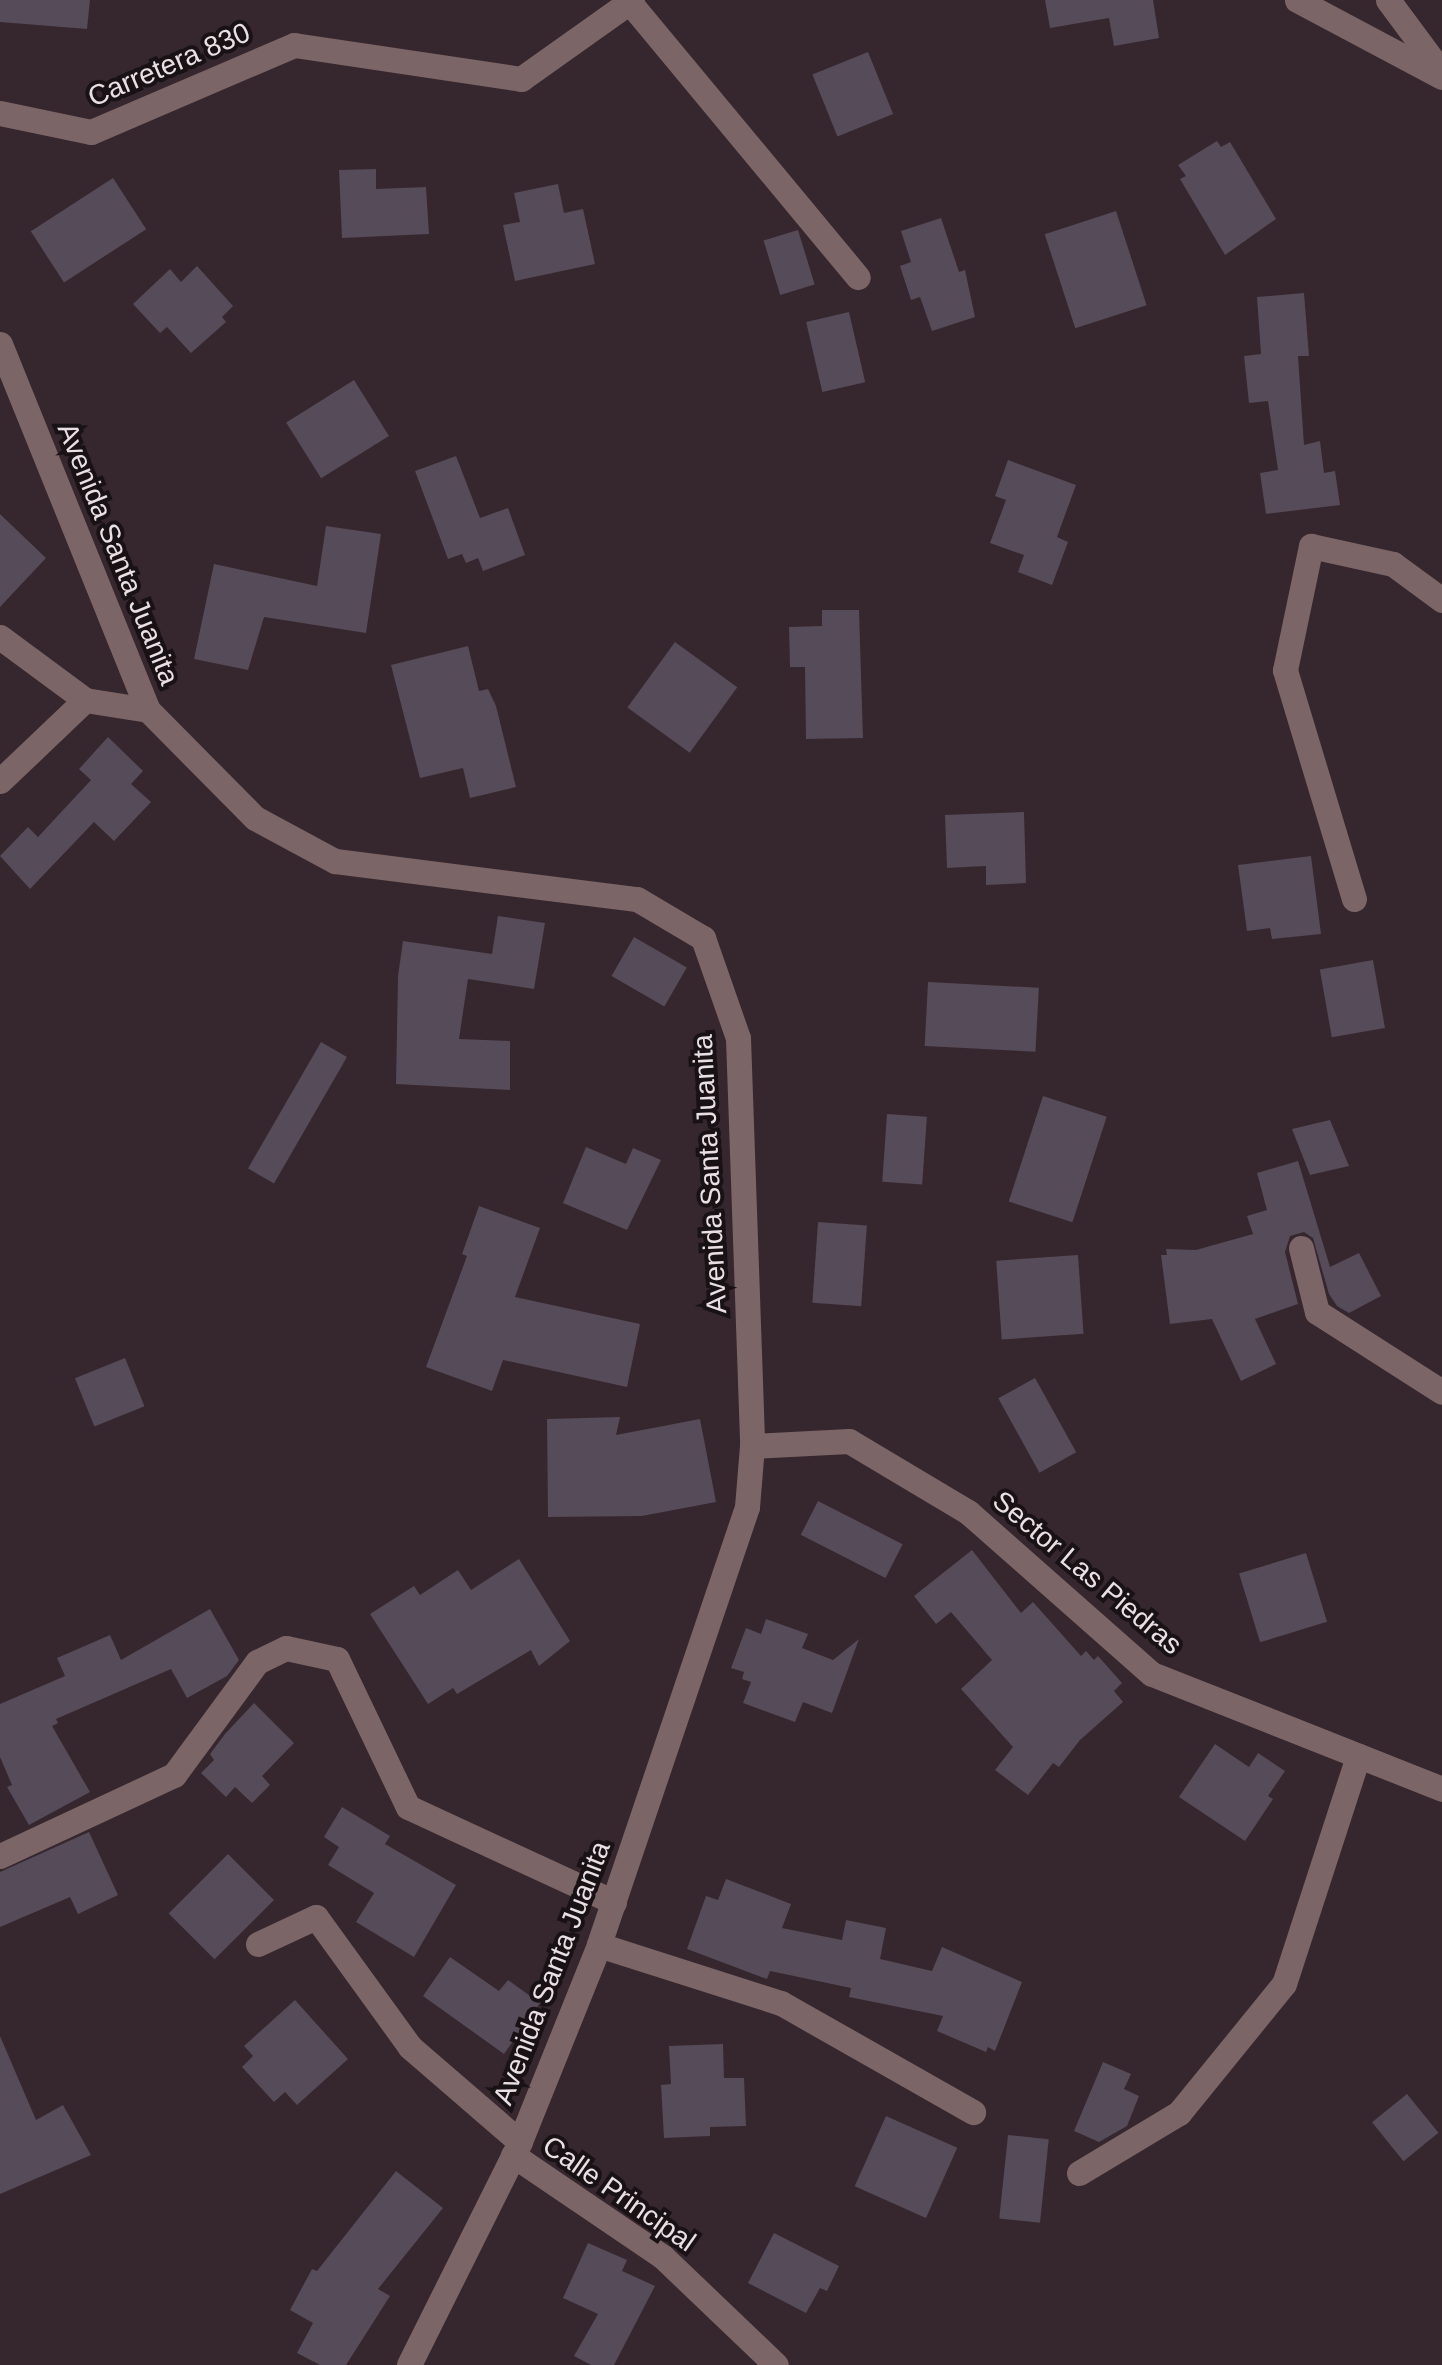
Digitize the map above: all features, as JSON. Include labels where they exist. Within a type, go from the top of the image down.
[{"type":"street","points":[[1297,0],[1442,75]]},
{"type":"street","points":[[1388,0],[1442,75]]},
{"type":"street","points":[[632,2],[858,277]]},
{"type":"street","name":"Carretera 830","points":[[0,114],[14,120],[91,132],[294,45],[521,79],[632,2]]},
{"type":"street","name":"Avenida Santa Juanita","points":[[0,344],[148,710],[255,818],[335,861],[636,899],[704,938],[738,1038],[752,1446],[747,1507],[600,1944],[516,2148],[409,2365]]},
{"type":"street","points":[[1354,899],[1285,670],[1311,546],[1392,564],[1442,600]]},
{"type":"street","points":[[0,637],[86,700],[148,710]]},
{"type":"street","points":[[0,780],[86,700]]},
{"type":"street","points":[[1301,1248],[1317,1312],[1442,1392]]},
{"type":"street","name":"Sector Las Piedras","points":[[752,1446],[848,1441],[968,1512],[1152,1674],[1442,1789]]},
{"type":"street","points":[[0,1856],[174,1774],[257,1662],[286,1648],[337,1660],[408,1807],[614,1902]]},
{"type":"street","points":[[1079,2173],[1178,2113],[1284,1984],[1358,1756]]},
{"type":"street","name":"Calle Principal","points":[[258,1944],[316,1918],[410,2047],[516,2148],[663,2257],[776,2365]]},
{"type":"street","points":[[600,1944],[781,2004],[974,2112]]},
{"type":"building","points":[[0,0],[90,0],[87,29],[0,22]]},
{"type":"building","points":[[1045,0],[1153,0],[1159,38],[1114,46],[1109,18],[1050,28]]},
{"type":"building","points":[[868,52],[893,114],[837,137],[812,74]]},
{"type":"building","points":[[1217,141],[1221,147],[1230,142],[1276,219],[1225,255],[1180,179],[1186,176],[1178,165]]},
{"type":"building","points":[[376,169],[376,189],[426,187],[429,234],[342,238],[339,170]]},
{"type":"building","points":[[113,178],[146,229],[64,283],[31,231]]},
{"type":"building","points":[[558,184],[564,213],[583,209],[595,264],[515,281],[503,225],[520,222],[514,193]]},
{"type":"building","points":[[1116,211],[1147,305],[1075,328],[1045,234]]},
{"type":"building","points":[[941,218],[959,272],[965,270],[975,317],[932,331],[920,297],[911,300],[900,266],[911,262],[901,231]]},
{"type":"building","points":[[798,230],[815,285],[780,295],[764,241]]},
{"type":"building","points":[[197,266],[233,306],[222,317],[226,322],[191,353],[167,327],[160,333],[133,304],[170,269],[181,282]]},
{"type":"building","points":[[1304,293],[1309,356],[1298,356],[1304,445],[1320,441],[1324,473],[1335,471],[1340,505],[1266,514],[1260,473],[1278,470],[1268,401],[1249,403],[1244,356],[1261,354],[1257,297]]},
{"type":"building","points":[[849,312],[865,382],[822,392],[806,322]]},
{"type":"building","points":[[354,380],[389,436],[321,478],[286,422]]},
{"type":"building","points":[[456,456],[480,518],[508,508],[525,555],[483,571],[478,558],[466,563],[462,554],[448,559],[415,471]]},
{"type":"building","points":[[1008,460],[1076,485],[1057,537],[1068,542],[1052,585],[1018,572],[1024,555],[990,543],[1006,500],[995,496]]},
{"type":"building","points":[[0,514],[46,558],[0,607]]},
{"type":"building","points":[[326,526],[381,534],[366,633],[264,617],[248,670],[194,659],[214,564],[317,586]]},
{"type":"building","points":[[822,610],[859,610],[863,738],[806,739],[805,667],[790,667],[789,627],[822,626]]},
{"type":"building","points":[[675,642],[737,687],[690,753],[627,708]]},
{"type":"building","points":[[468,646],[479,691],[488,689],[496,706],[516,787],[470,798],[463,768],[420,778],[391,665]]},
{"type":"building","points":[[108,737],[143,771],[131,784],[151,802],[114,841],[94,822],[30,889],[0,856],[28,827],[38,837],[91,780],[79,769]]},
{"type":"building","points":[[1024,812],[1026,883],[986,885],[986,866],[947,868],[945,815]]},
{"type":"building","points":[[1311,856],[1321,934],[1272,939],[1270,928],[1247,931],[1238,865]]},
{"type":"building","points":[[498,916],[545,923],[534,989],[468,979],[459,1039],[510,1041],[510,1090],[396,1084],[398,976],[403,941],[492,954]]},
{"type":"building","points":[[634,937],[687,967],[664,1006],[612,976]]},
{"type":"building","points":[[1373,960],[1385,1028],[1332,1037],[1320,969]]},
{"type":"building","points":[[928,982],[1039,988],[1035,1052],[925,1046]]},
{"type":"building","points":[[321,1042],[347,1057],[274,1183],[248,1168]]},
{"type":"building","points":[[1043,1096],[1107,1117],[1072,1222],[1009,1202]]},
{"type":"building","points":[[887,1114],[927,1117],[922,1185],[882,1182]]},
{"type":"building","points":[[1330,1120],[1349,1166],[1310,1175],[1292,1129]]},
{"type":"building","points":[[586,1147],[626,1164],[633,1148],[661,1160],[627,1230],[563,1203]]},
{"type":"building","points":[[1298,1161],[1330,1267],[1359,1253],[1381,1296],[1349,1313],[1337,1306],[1329,1294],[1313,1238],[1304,1232],[1290,1236],[1285,1252],[1298,1304],[1255,1319],[1276,1364],[1241,1381],[1212,1319],[1170,1324],[1161,1255],[1167,1255],[1166,1249],[1196,1250],[1253,1234],[1247,1216],[1267,1210],[1257,1173]]},
{"type":"building","points":[[479,1206],[540,1228],[515,1297],[640,1324],[627,1387],[503,1360],[492,1391],[426,1367],[467,1256],[462,1254]]},
{"type":"building","points":[[818,1222],[867,1225],[861,1306],[812,1303]]},
{"type":"building","points":[[1078,1255],[1084,1334],[1002,1340],[996,1261]]},
{"type":"building","points":[[125,1358],[144,1406],[94,1426],[75,1378]]},
{"type":"building","points":[[1035,1378],[1076,1452],[1039,1473],[998,1398]]},
{"type":"building","points":[[620,1417],[616,1435],[700,1419],[716,1502],[642,1516],[548,1517],[547,1419]]},
{"type":"building","points":[[818,1501],[903,1544],[885,1578],[801,1535]]},
{"type":"building","points":[[972,1550],[1021,1613],[1033,1602],[1081,1656],[1086,1651],[1094,1660],[1098,1656],[1122,1683],[1114,1691],[1123,1702],[1080,1740],[1059,1767],[1053,1763],[1028,1795],[995,1770],[1013,1747],[961,1689],[992,1660],[951,1612],[936,1624],[914,1596]]},
{"type":"building","points":[[1306,1553],[1327,1622],[1260,1642],[1239,1573]]},
{"type":"building","points":[[519,1559],[570,1641],[539,1666],[531,1650],[457,1694],[453,1688],[428,1704],[370,1614],[414,1586],[420,1595],[458,1570],[471,1590]]},
{"type":"building","points":[[210,1609],[239,1660],[227,1676],[187,1698],[171,1669],[56,1719],[58,1723],[52,1726],[90,1792],[29,1825],[7,1787],[12,1785],[0,1757],[0,1704],[65,1676],[57,1658],[110,1635],[121,1660]]},
{"type":"building","points":[[766,1619],[808,1634],[802,1648],[833,1660],[859,1639],[832,1713],[803,1702],[795,1722],[743,1703],[751,1682],[742,1679],[744,1672],[731,1668],[746,1628],[761,1634]]},
{"type":"building","points":[[254,1703],[294,1743],[262,1776],[270,1785],[252,1803],[235,1787],[226,1797],[201,1773],[214,1760],[210,1754],[225,1734]]},
{"type":"building","points":[[1215,1744],[1249,1767],[1258,1753],[1285,1771],[1268,1796],[1273,1799],[1245,1841],[1179,1797]]},
{"type":"building","points":[[342,1807],[390,1836],[385,1844],[456,1885],[414,1957],[356,1922],[374,1893],[328,1865],[339,1847],[324,1837]]},
{"type":"building","points":[[89,1832],[118,1895],[78,1914],[70,1897],[0,1927],[0,1872]]},
{"type":"building","points":[[228,1854],[274,1900],[215,1959],[169,1913]]},
{"type":"building","points":[[726,1879],[791,1904],[782,1928],[842,1940],[846,1920],[886,1928],[880,1959],[932,1971],[942,1947],[1022,1982],[995,2051],[988,2047],[986,2052],[937,2031],[943,2016],[849,1997],[851,1988],[770,1971],[767,1979],[687,1949],[706,1896],[718,1900]]},
{"type":"building","points":[[450,1957],[499,1991],[508,1980],[540,2003],[504,2054],[423,1996]]},
{"type":"building","points":[[295,2000],[348,2059],[297,2105],[285,2092],[274,2102],[242,2067],[253,2056],[244,2046]]},
{"type":"building","points":[[0,2036],[36,2120],[63,2105],[91,2155],[0,2194]]},
{"type":"building","points":[[723,2044],[724,2078],[744,2078],[746,2126],[710,2127],[710,2136],[664,2138],[661,2085],[671,2084],[669,2046]]},
{"type":"building","points":[[1103,2062],[1131,2074],[1124,2089],[1139,2096],[1127,2126],[1099,2142],[1074,2131]]},
{"type":"building","points":[[1407,2094],[1438,2133],[1403,2161],[1372,2122]]},
{"type":"building","points":[[886,2116],[957,2148],[926,2218],[855,2186]]},
{"type":"building","points":[[1008,2135],[1049,2139],[1040,2223],[999,2219]]},
{"type":"building","points":[[396,2171],[443,2208],[378,2289],[390,2296],[346,2365],[320,2365],[297,2353],[313,2323],[290,2310],[312,2269],[317,2271]]},
{"type":"building","points":[[774,2233],[839,2266],[827,2291],[820,2288],[806,2313],[748,2283]]},
{"type":"building","points":[[588,2243],[627,2260],[622,2271],[655,2286],[614,2365],[591,2365],[574,2356],[598,2314],[563,2298]]}]
